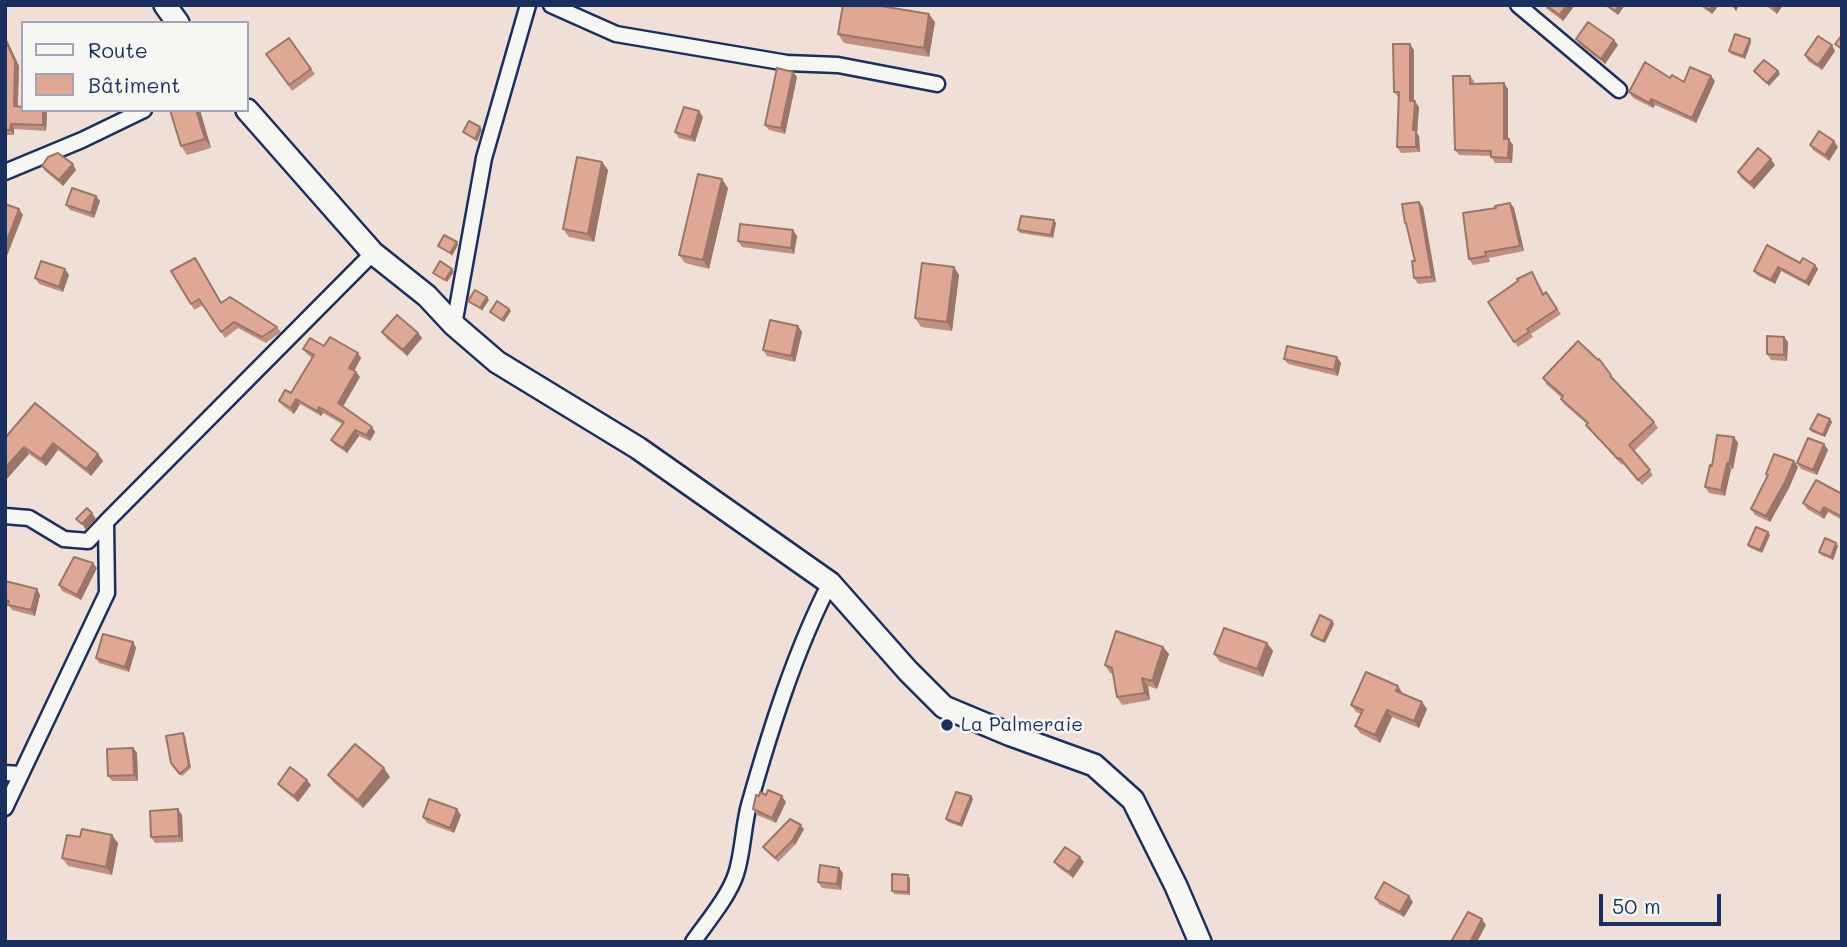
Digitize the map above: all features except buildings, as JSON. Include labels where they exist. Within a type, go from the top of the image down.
[{"type":"street","points":[[165,5],[177,21]]},
{"type":"street","points":[[551,5],[616,34],[787,62],[838,65],[937,84]]},
{"type":"street","points":[[1518,5],[1619,90]]},
{"type":"street","points":[[454,325],[484,158],[527,6]]},
{"type":"street","points":[[248,111],[373,253],[427,296],[454,325],[497,362],[638,448],[830,583],[944,707],[1094,765],[1133,800],[1176,886],[1200,942]]},
{"type":"street","points":[[5,172],[140,112]]},
{"type":"street","points":[[5,516],[29,517],[64,539],[88,541],[373,253]]},
{"type":"street","points":[[5,808],[13,774],[107,593],[106,522]]},
{"type":"street","points":[[693,942],[736,874],[746,816],[778,714],[813,615],[830,583]]},
{"type":"place","name":"La Palmeraie","points":[[947,725]]}]
